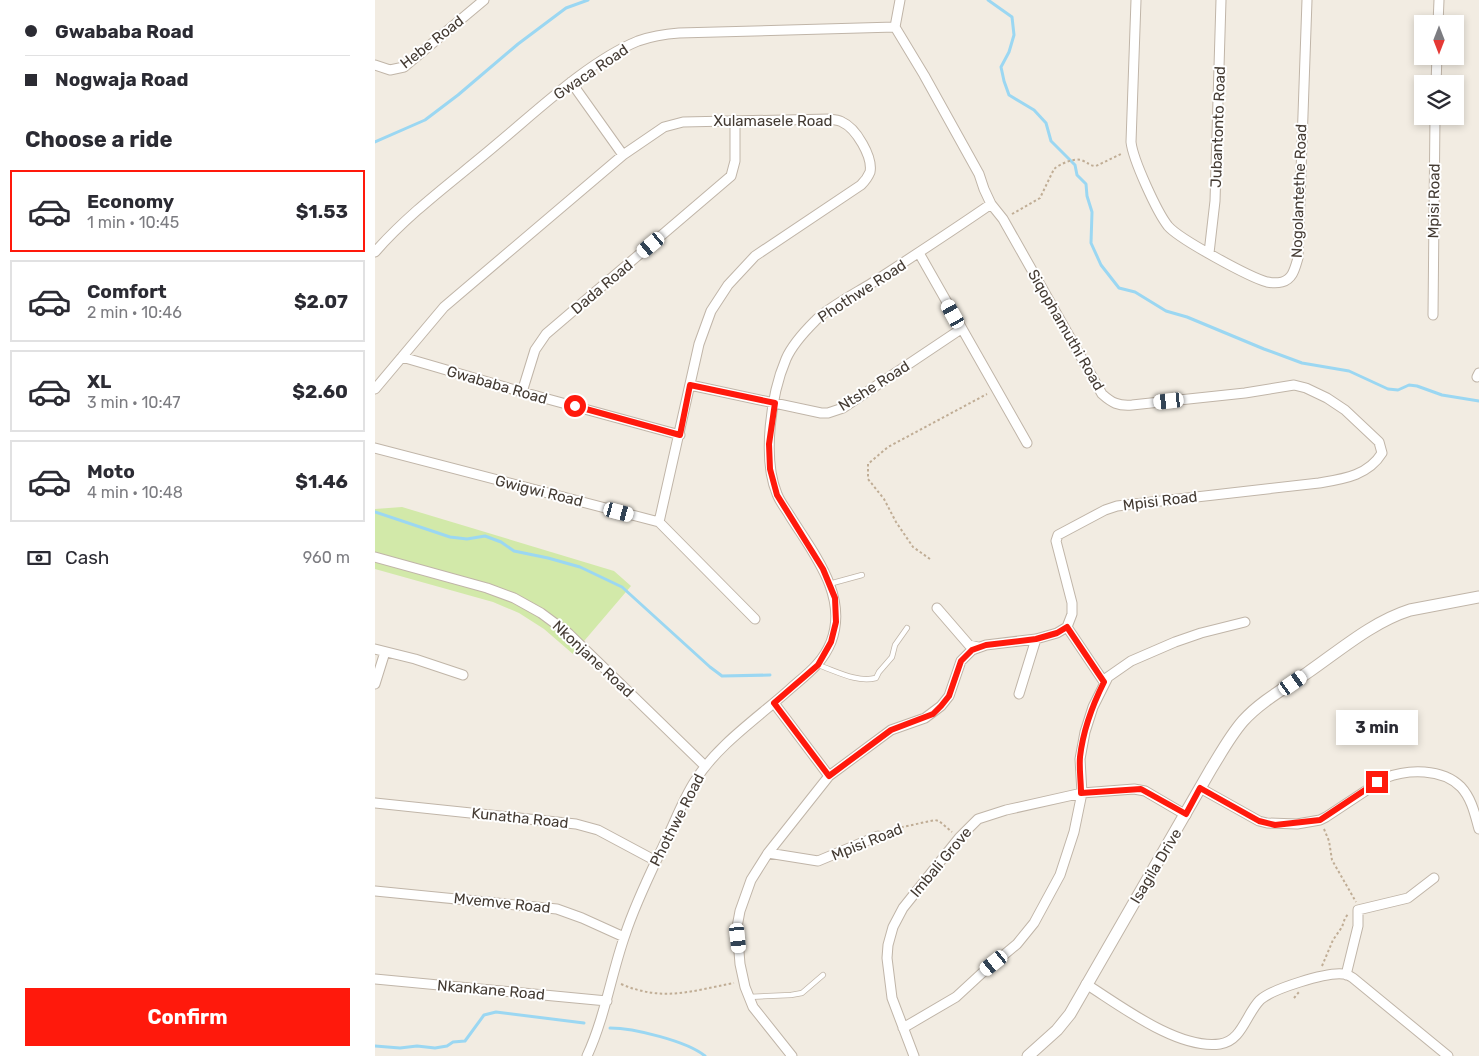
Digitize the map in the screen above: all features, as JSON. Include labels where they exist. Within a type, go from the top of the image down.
[{"type":"street","name":"Hebe Road","points":[[375,65],[390,70],[404,67],[485,0]]},
{"type":"street","points":[[901,0],[895,27],[925,74],[979,174],[991,204]]},
{"type":"street","name":"Nogolantethe Road","points":[[1136,0],[1131,135],[1132,149],[1147,186],[1173,231],[1209,253],[1267,282],[1281,282],[1289,279],[1296,266],[1299,249],[1307,0]]},
{"type":"street","name":"Jubantonto Road","points":[[1209,253],[1215,201],[1221,0]]},
{"type":"street","points":[[1438,15],[1439,0]]},
{"type":"street","name":"Gwaca Road","points":[[375,252],[406,220],[571,82],[612,55],[638,41],[657,35],[679,33],[895,27]]},
{"type":"street","points":[[571,82],[623,155]]},
{"type":"street","name":"Xulamasele Road","points":[[375,389],[444,307],[623,155],[645,138],[667,125],[683,122],[735,120],[830,119],[841,121],[851,127],[857,136],[869,158],[869,172],[861,185],[755,256],[728,285],[711,311],[699,344],[659,522]]},
{"type":"street","name":"Dada Road","points":[[522,392],[535,350],[546,334],[731,176],[735,161],[735,120]]},
{"type":"street","name":"Mpisi Road","points":[[1433,315],[1435,125]]},
{"type":"street","name":"Siqophamuthi Road","points":[[991,204],[1003,219],[1102,394],[1112,403],[1121,406],[1245,393],[1294,385],[1306,388],[1327,398],[1345,410],[1379,442],[1381,454]]},
{"type":"street","name":"Phothwe Road","points":[[587,1056],[607,1001],[624,937],[639,896],[694,782],[717,752],[818,665],[831,642],[836,622],[835,598],[823,569],[777,495],[770,469],[769,444],[775,403],[787,357],[802,335],[817,318],[919,253],[991,204]]},
{"type":"street","points":[[919,253],[1027,442]]},
{"type":"street","name":"Ntshe Road","points":[[690,385],[828,413],[843,408],[961,329]]},
{"type":"street","name":"Gwababa Road","points":[[402,357],[680,435]]},
{"type":"street","name":"Gwigwi Road","points":[[375,448],[659,522]]},
{"type":"street","name":"Mpisi Road","points":[[1067,627],[1072,614],[1072,603],[1056,543],[1058,535],[1105,510],[1117,506],[1342,479],[1356,475],[1371,466],[1381,454]]},
{"type":"street","points":[[659,522],[755,619]]},
{"type":"street","name":"Nkonjane Road","points":[[375,557],[487,588],[514,598],[541,613],[568,633],[705,766]]},
{"type":"street","name":"Isagila Drive","points":[[1028,1056],[1065,1022],[1200,788],[1243,721],[1261,705],[1374,627],[1400,613],[1479,597]]},
{"type":"street","points":[[937,608],[969,645],[978,647]]},
{"type":"street","points":[[903,1028],[956,997],[1029,932],[1060,875],[1073,832],[1081,793],[1080,759],[1085,732],[1093,706],[1104,682],[1111,673],[1121,666],[1148,654],[1201,633],[1245,622]]},
{"type":"street","points":[[792,1056],[759,1016],[748,997],[743,981],[738,938],[738,919],[751,880],[768,853],[829,776],[891,730],[933,714],[949,696],[961,661],[978,647],[1036,639],[1057,633],[1067,627],[1104,682]]},
{"type":"street","points":[[1019,694],[1036,639]]},
{"type":"street","points":[[375,649],[415,659],[463,675]]},
{"type":"street","points":[[375,684],[385,652]]},
{"type":"street","points":[[774,703],[829,776]]},
{"type":"street","points":[[1200,788],[1259,821],[1297,824],[1320,820],[1385,778],[1394,774],[1414,771],[1442,776],[1454,781],[1461,787],[1473,808],[1479,830]]},
{"type":"street","name":"Imbali Grove","points":[[914,1056],[892,998],[887,958],[888,945],[893,927],[903,908],[959,838],[978,819],[988,814],[1081,793],[1141,789],[1186,814]]},
{"type":"street","name":"Kunatha Road","points":[[375,804],[577,824],[598,830],[656,861]]},
{"type":"street","name":"Mpisi Road","points":[[768,853],[817,861],[878,836]]},
{"type":"street","points":[[1346,975],[1358,926],[1357,907],[1408,898],[1434,878]]},
{"type":"street","name":"Mvemve Road","points":[[375,891],[557,909],[624,937]]},
{"type":"street","points":[[1086,984],[1150,1024],[1181,1039],[1215,1044],[1224,1043],[1238,1034],[1256,1004],[1274,991],[1312,979],[1339,974],[1346,975],[1353,978],[1448,1056]]},
{"type":"street","name":"Nkankane Road","points":[[375,979],[607,1001]]},
{"type":"lane","points":[[829,584],[862,575]]},
{"type":"lane","points":[[818,665],[854,678],[870,680],[876,678],[891,657],[895,645],[907,628]]},
{"type":"lane","points":[[748,997],[791,996],[802,993],[823,975]]},
{"type":"path","points":[[1003,219],[1040,198],[1054,169],[1058,166],[1076,160],[1083,160],[1092,166],[1097,166],[1132,149]]},
{"type":"path","points":[[930,559],[913,547],[896,522],[884,499],[868,479],[868,464],[888,446],[996,389]]},
{"type":"path","name":"Mpisi Road","points":[[878,836],[899,828],[935,820],[939,821],[959,838]]},
{"type":"path","points":[[1312,979],[1324,962],[1327,952],[1345,918],[1357,907],[1332,860],[1329,841],[1320,820]]},
{"type":"path","points":[[612,980],[637,991],[657,995],[669,995],[743,981]]},
{"type":"path","points":[[1294,998],[1300,992]]},
{"type":"green space","points":[[402,507],[614,571],[631,586],[573,654],[544,629],[519,613],[493,602],[375,569],[375,509]]},
{"type":"waterway","points":[[375,142],[425,120],[458,95],[518,44],[566,8],[588,0]]},
{"type":"waterway","points":[[988,0],[1012,17],[1014,35],[1009,52],[1001,67],[1009,95],[1034,110],[1046,123],[1051,141],[1075,165],[1077,175],[1086,184],[1087,196],[1092,212],[1091,243],[1101,265],[1119,288],[1135,292],[1166,311],[1187,317],[1302,363],[1349,371],[1388,389],[1398,390],[1409,385],[1417,386],[1442,395],[1479,401]]},
{"type":"waterway","points":[[375,512],[450,537],[467,539],[485,536],[501,542],[514,551],[580,567],[622,587],[722,676],[770,675]]},
{"type":"waterway","points":[[375,1046],[435,1048],[447,1046],[453,1042],[465,1041],[484,1015],[496,1012],[584,1023]]},
{"type":"waterway","points":[[610,1028],[632,1030],[659,1036],[686,1045],[705,1056]]},
{"type":"route","points":[[575,406],[680,435],[690,385],[775,403],[769,444],[770,469],[777,495],[823,569],[835,598],[836,622],[831,642],[818,665],[774,703],[829,776],[891,730],[933,714],[949,696],[961,661],[972,650],[986,645],[1036,639],[1057,633],[1067,627],[1104,682],[1093,706],[1085,732],[1080,759],[1081,793],[1141,789],[1186,814],[1200,788],[1259,821],[1275,825],[1320,820],[1377,782]]}]
